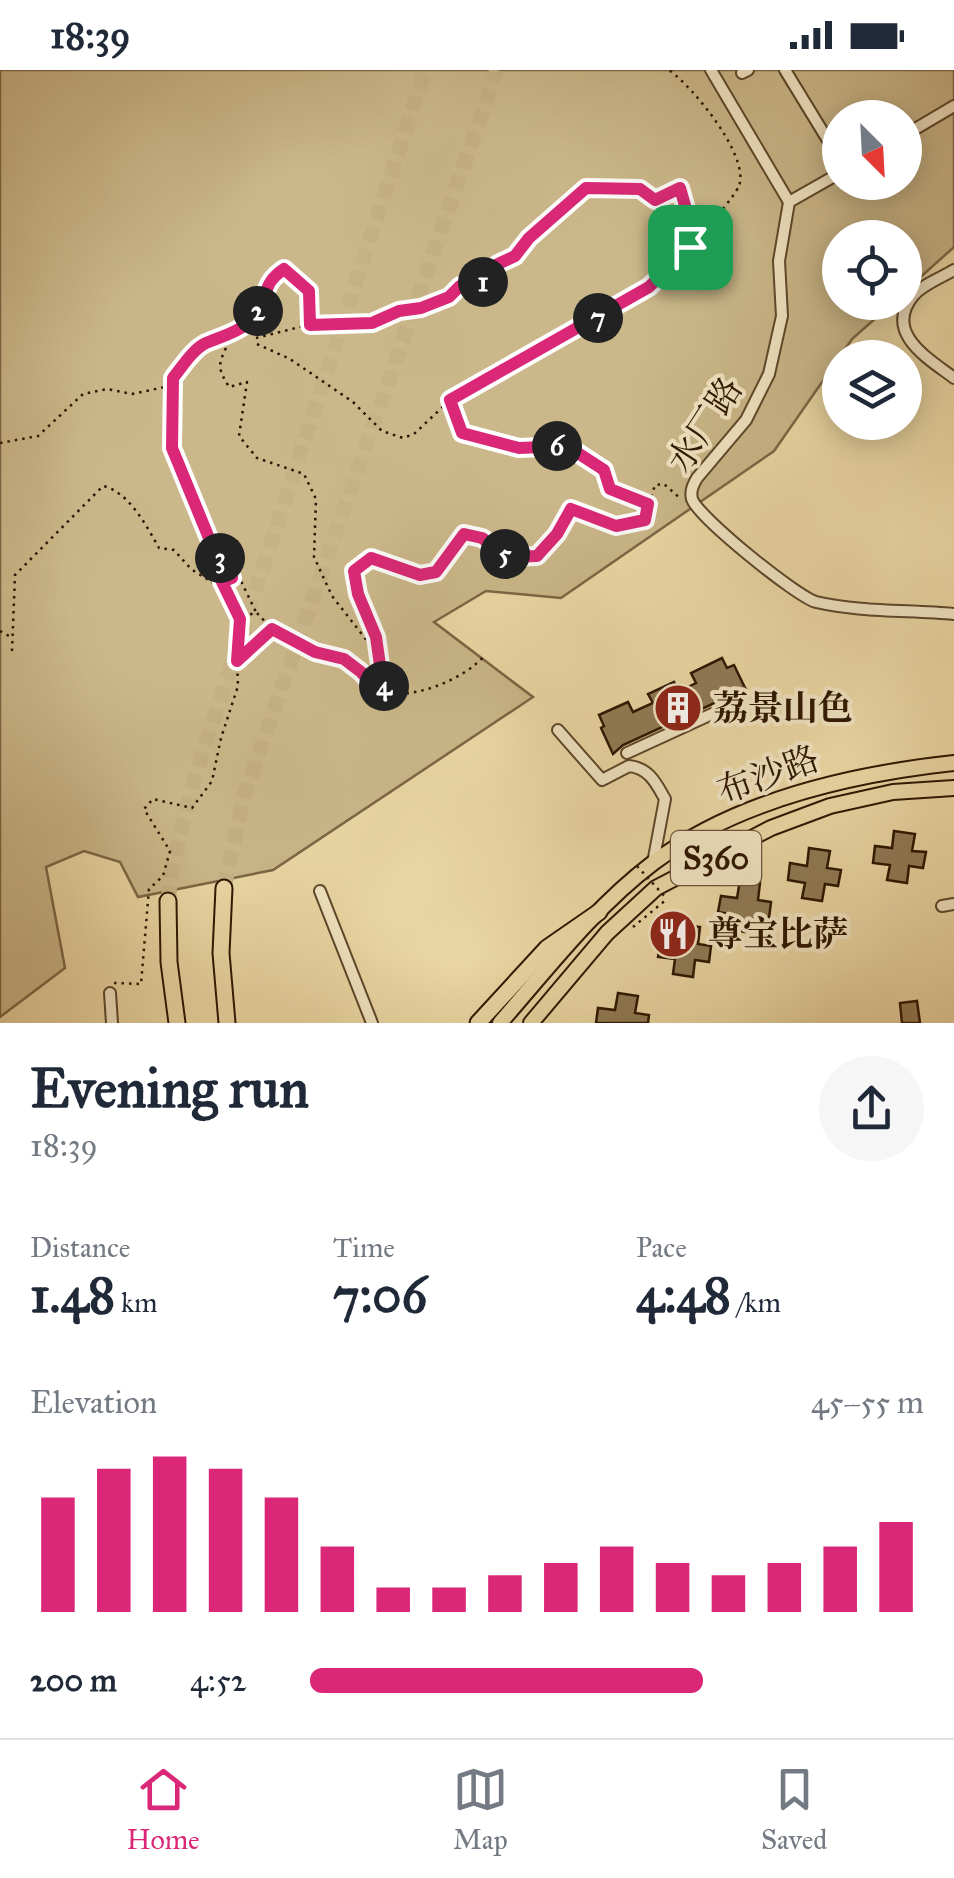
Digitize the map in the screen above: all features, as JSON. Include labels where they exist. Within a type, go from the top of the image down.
[{"type":"highway","points":[[224,888],[221,953],[228,1023]]},
{"type":"highway","points":[[168,901],[169,1023]]},
{"type":"highway","points":[[478,1023],[547,948],[599,912]]},
{"type":"highway","points":[[170,962],[176,1023]]},
{"type":"main road","name":"布沙路","points":[[500,1023],[599,912],[653,863],[704,830],[824,784],[887,770],[954,763]]},
{"type":"main road","points":[[887,770],[892,792]]},
{"type":"main road","name":"布沙路","points":[[531,1023],[608,932],[656,888],[771,828],[830,806],[892,792],[954,788]]},
{"type":"street","points":[[711,70],[790,202],[822,183]]},
{"type":"street","points":[[785,70],[822,131]]},
{"type":"street","points":[[922,124],[954,106]]},
{"type":"street","name":"水厂路","points":[[790,202],[779,261],[782,316],[769,374],[746,420],[697,478],[691,489],[696,506],[748,553],[811,601],[954,614]]},
{"type":"street","points":[[954,270],[910,298],[905,330],[913,348],[954,378]]},
{"type":"street","points":[[627,753],[725,708]]},
{"type":"street","points":[[558,730],[602,780],[629,766],[652,776],[665,799],[653,863]]},
{"type":"street","points":[[320,892],[372,1023]]},
{"type":"street","points":[[110,993],[112,1023]]},
{"type":"path","points":[[257,344],[290,359],[354,402],[382,431],[404,438],[414,434],[450,400],[649,287],[702,236],[738,187],[740,170],[705,104],[670,70]]},
{"type":"path","points":[[256,338],[310,325],[372,323],[399,311],[435,303],[460,286],[476,286],[498,264],[515,256],[529,238],[586,188],[640,189],[655,200],[680,188],[688,216],[690,247]]},
{"type":"path","points":[[0,443],[38,436],[83,394],[106,389],[132,394],[160,390],[204,344],[222,339],[243,326],[259,309],[272,278],[284,269],[309,291],[310,325]]},
{"type":"path","points":[[226,348],[219,371],[229,387],[247,382],[239,436],[257,458],[304,474],[316,499],[314,558],[332,596],[368,642],[376,689]]},
{"type":"path","points":[[173,378],[172,448],[211,543],[232,578]]},
{"type":"path","points":[[450,400],[462,433],[519,448],[567,446],[604,470],[610,489],[648,504]]},
{"type":"path","points":[[384,693],[376,637],[358,594],[354,571],[371,558],[420,575],[436,572],[464,534],[482,538],[509,557],[537,556],[557,534],[571,509],[616,526],[645,520],[655,485],[664,484],[687,509],[696,506]]},
{"type":"path","points":[[12,651],[14,575],[103,486],[117,489],[158,548],[174,550],[191,568],[218,586],[238,575],[256,612],[272,629],[315,652],[344,659],[384,693],[391,696],[421,692],[478,664],[486,655]]},
{"type":"path","points":[[110,993],[110,982],[141,984],[149,890],[164,876],[170,851],[144,810],[152,799],[192,808],[212,781],[238,686],[240,619],[222,582]]},
{"type":"path","points":[[240,619],[256,612]]},
{"type":"path","points":[[237,661],[272,629]]},
{"type":"path","points":[[0,630],[11,637]]},
{"type":"path","points":[[628,931],[667,899],[637,866]]},
{"type":"shaded area","points":[[0,70],[954,70],[954,247],[922,276],[922,220],[822,220],[822,320],[874,320],[851,340],[822,340],[822,382],[774,451],[561,598],[486,591],[434,622],[533,697],[273,870],[138,897],[120,862],[84,851],[46,867],[65,968],[0,1017]]},
{"type":"building","name":"荔景山色","points":[[722,658],[727,668],[734,665],[747,692],[623,745],[613,754],[599,715],[628,702],[633,712],[653,703],[648,694],[674,682],[678,692],[696,683],[691,673]]},
{"type":"building","points":[[894,831],[915,834],[912,851],[926,852],[923,868],[909,866],[907,883],[887,880],[890,865],[873,863],[875,846],[892,848]]},
{"type":"building","points":[[809,848],[830,851],[827,868],[841,870],[838,886],[825,884],[822,901],[802,898],[805,883],[788,880],[790,863],[807,866]]},
{"type":"building","points":[[740,880],[760,883],[758,900],[771,902],[769,918],[755,916],[752,933],[733,930],[735,915],[718,912],[721,896],[737,898]]},
{"type":"building","points":[[680,924],[700,927],[698,944],[711,946],[709,962],[695,960],[693,977],[673,974],[675,959],[658,957],[661,940],[677,942]]},
{"type":"building","points":[[618,993],[638,996],[635,1013],[649,1015],[648,1023],[596,1023],[598,1008],[615,1010]]},
{"type":"building","points":[[917,1001],[920,1023],[902,1023],[900,1003]]},
{"type":"tunnel","points":[[168,901],[172,868],[194,780],[425,70]]},
{"type":"tunnel","points":[[224,888],[244,796],[497,70]]},
{"type":"place","name":"荔景山色","points":[[678,708]]},
{"type":"place","name":"尊宝比萨","points":[[673,934]]},
{"type":"route","points":[[586,188],[640,189],[655,200],[680,188],[688,216],[690,247],[649,287],[450,400],[462,433],[519,448],[567,446],[604,470],[610,489],[648,504],[645,520],[616,526],[571,509],[557,534],[537,556],[509,557],[482,538],[464,534],[436,572],[420,575],[371,558],[354,571],[358,594],[376,637],[384,693],[344,659],[315,652],[272,629],[237,661],[240,619],[222,582],[232,578],[211,543],[172,448],[173,378],[204,344],[222,339],[243,326],[259,309],[272,278],[284,269],[309,291],[310,325],[372,323],[449,297],[460,286],[476,286],[498,264],[515,256],[529,238],[586,188]]}]
